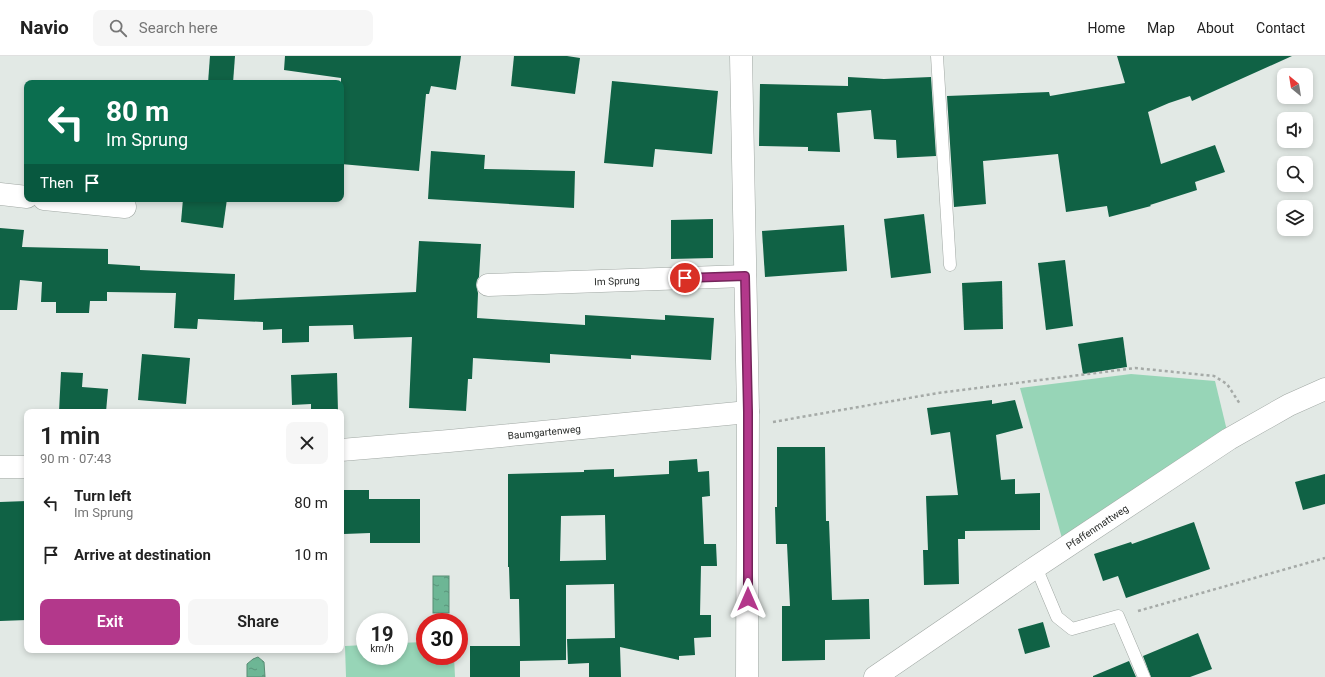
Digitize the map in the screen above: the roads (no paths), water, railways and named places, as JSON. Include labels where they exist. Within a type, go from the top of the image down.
[{"type":"street","points":[[741,56],[748,412],[747,677]]},
{"type":"street","points":[[0,194],[24,197]]},
{"type":"street","points":[[74,202],[125,207]]},
{"type":"street","name":"Im Sprung","points":[[488,285],[745,276]]},
{"type":"street","name":"Pfaffenmattweg","points":[[875,677],[1036,567],[1229,439],[1289,405],[1325,389]]},
{"type":"street","name":"Baumgartenweg","points":[[344,450],[748,412]]},
{"type":"street","points":[[0,467],[24,467]]},
{"type":"lane","points":[[937,56],[950,265]]},
{"type":"lane","points":[[1036,567],[1057,617],[1072,629],[1118,616],[1144,677]]},
{"type":"water","points":[[433,576],[449,576],[449,613],[433,613]]},
{"type":"water","points":[[258,657],[264,662],[265,677],[247,677],[247,664]]}]
